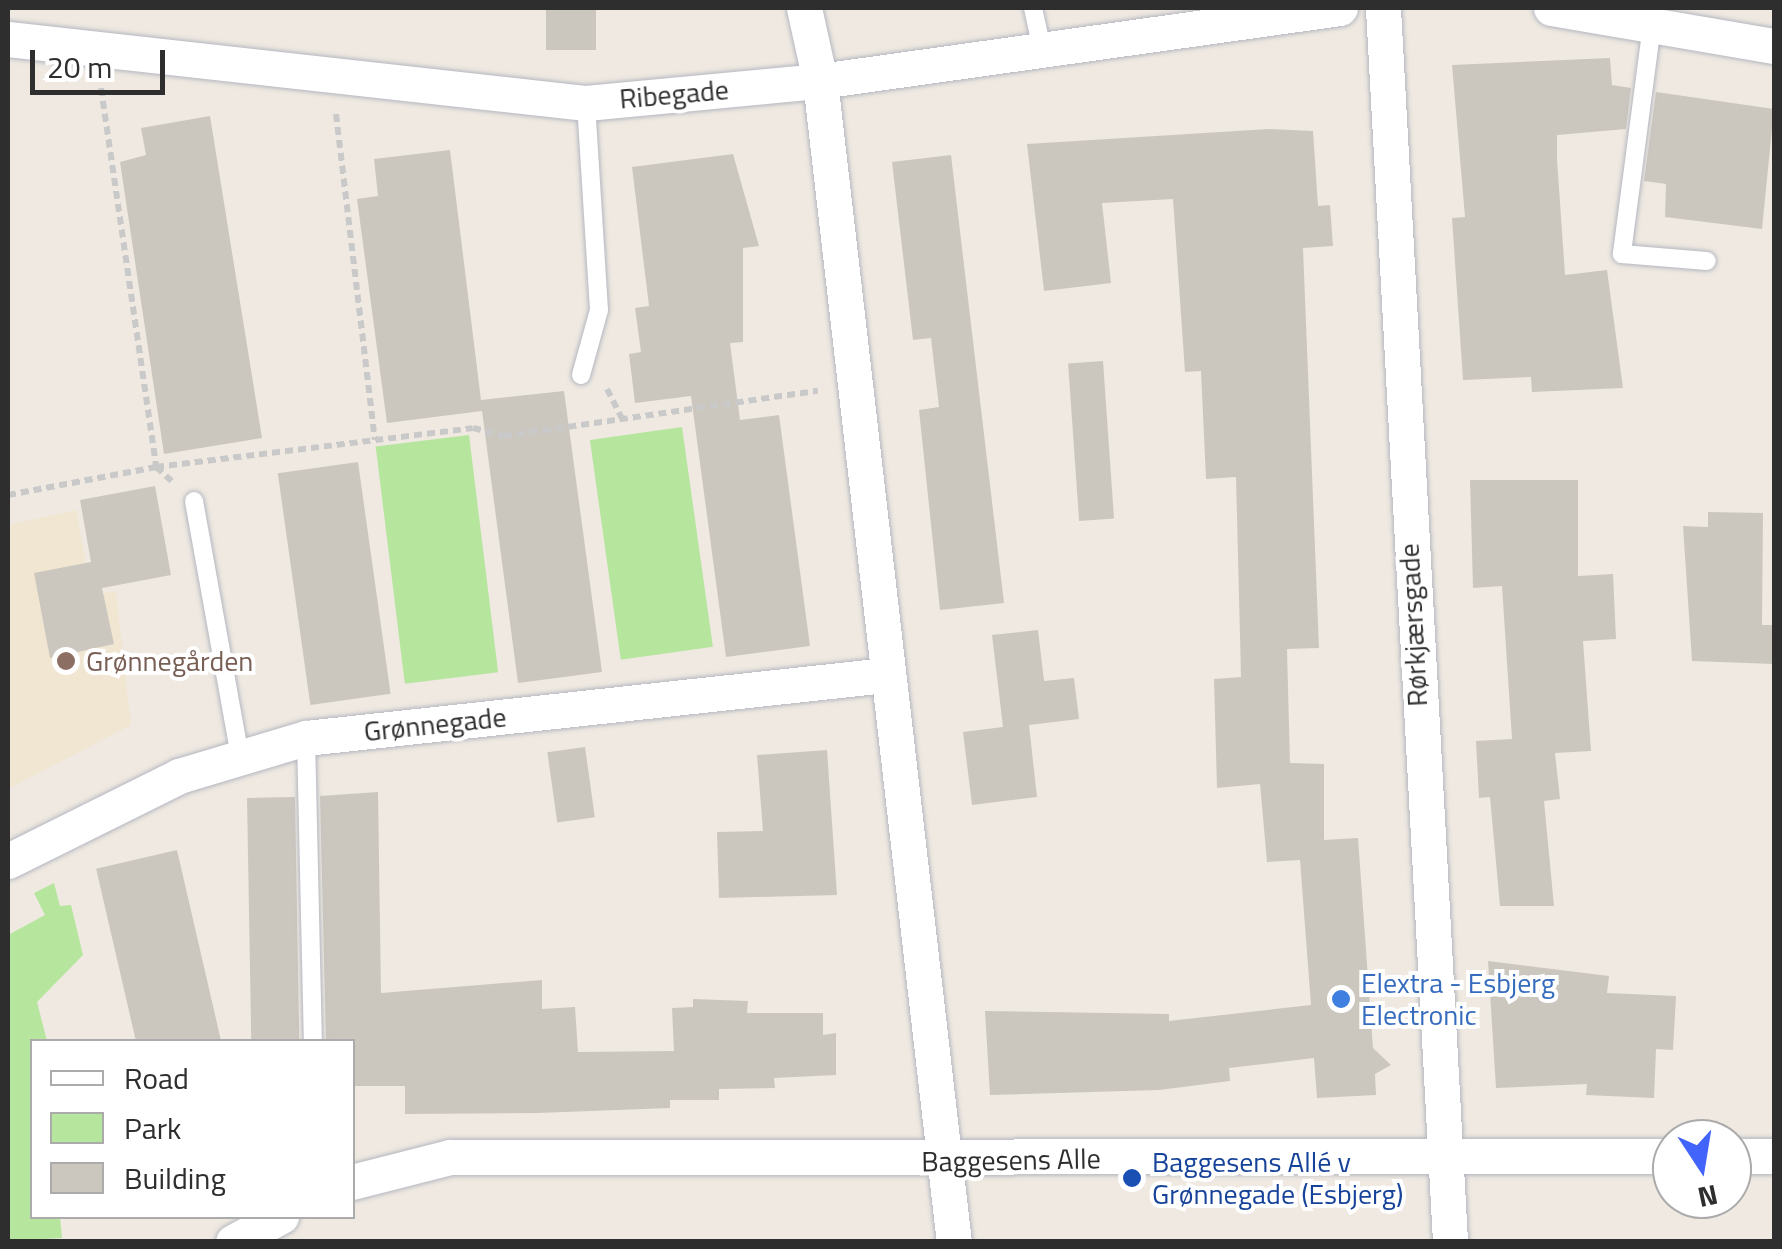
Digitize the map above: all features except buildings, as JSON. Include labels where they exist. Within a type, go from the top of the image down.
[{"type":"street","points":[[804,8],[820,81],[954,1242]]},
{"type":"street","name":"Ribegade","points":[[8,39],[95,46],[332,78],[586,103],[820,81],[1340,8]]},
{"type":"street","name":"Rørkjærsgade","points":[[1383,8],[1438,1154],[1450,1242]]},
{"type":"street","points":[[1551,8],[1774,46]]},
{"type":"street","name":"Grønnegade","points":[[8,861],[179,776],[306,738],[886,675]]},
{"type":"street","name":"Baggesens Alle","points":[[355,1181],[450,1158],[943,1161],[1438,1154],[1652,1156]]},
{"type":"street","points":[[233,1242],[276,1219]]},
{"type":"lane","points":[[1033,8],[1042,49]]},
{"type":"lane","points":[[1652,25],[1622,254],[1707,260]]},
{"type":"lane","points":[[581,375],[599,310],[586,103]]},
{"type":"lane","points":[[194,501],[240,757]]},
{"type":"lane","points":[[306,738],[313,1039]]},
{"type":"path","points":[[95,46],[156,467],[194,501]]},
{"type":"path","points":[[332,78],[375,440]]},
{"type":"path","points":[[8,495],[156,467],[473,428],[504,436],[854,386]]},
{"type":"shaded area","name":"Grønnegården","points":[[76,510],[92,595],[116,591],[131,725],[8,789],[8,525]]},
{"type":"green space","points":[[682,427],[713,647],[621,660],[590,440]]},
{"type":"green space","points":[[469,435],[498,672],[405,684],[376,446]]},
{"type":"green space","points":[[54,883],[60,906],[71,905],[83,955],[37,1002],[46,1039],[30,1039],[30,1219],[60,1219],[62,1238],[8,1241],[8,935],[45,915],[34,893]]},
{"type":"place","name":"Grønnegården","points":[[66,661]]},
{"type":"place","name":"Elextra - Esbjerg Electronic","points":[[1341,999]]},
{"type":"place","name":"Baggesens Allé v Grønnegade (Esbjerg)","points":[[1132,1178]]}]
